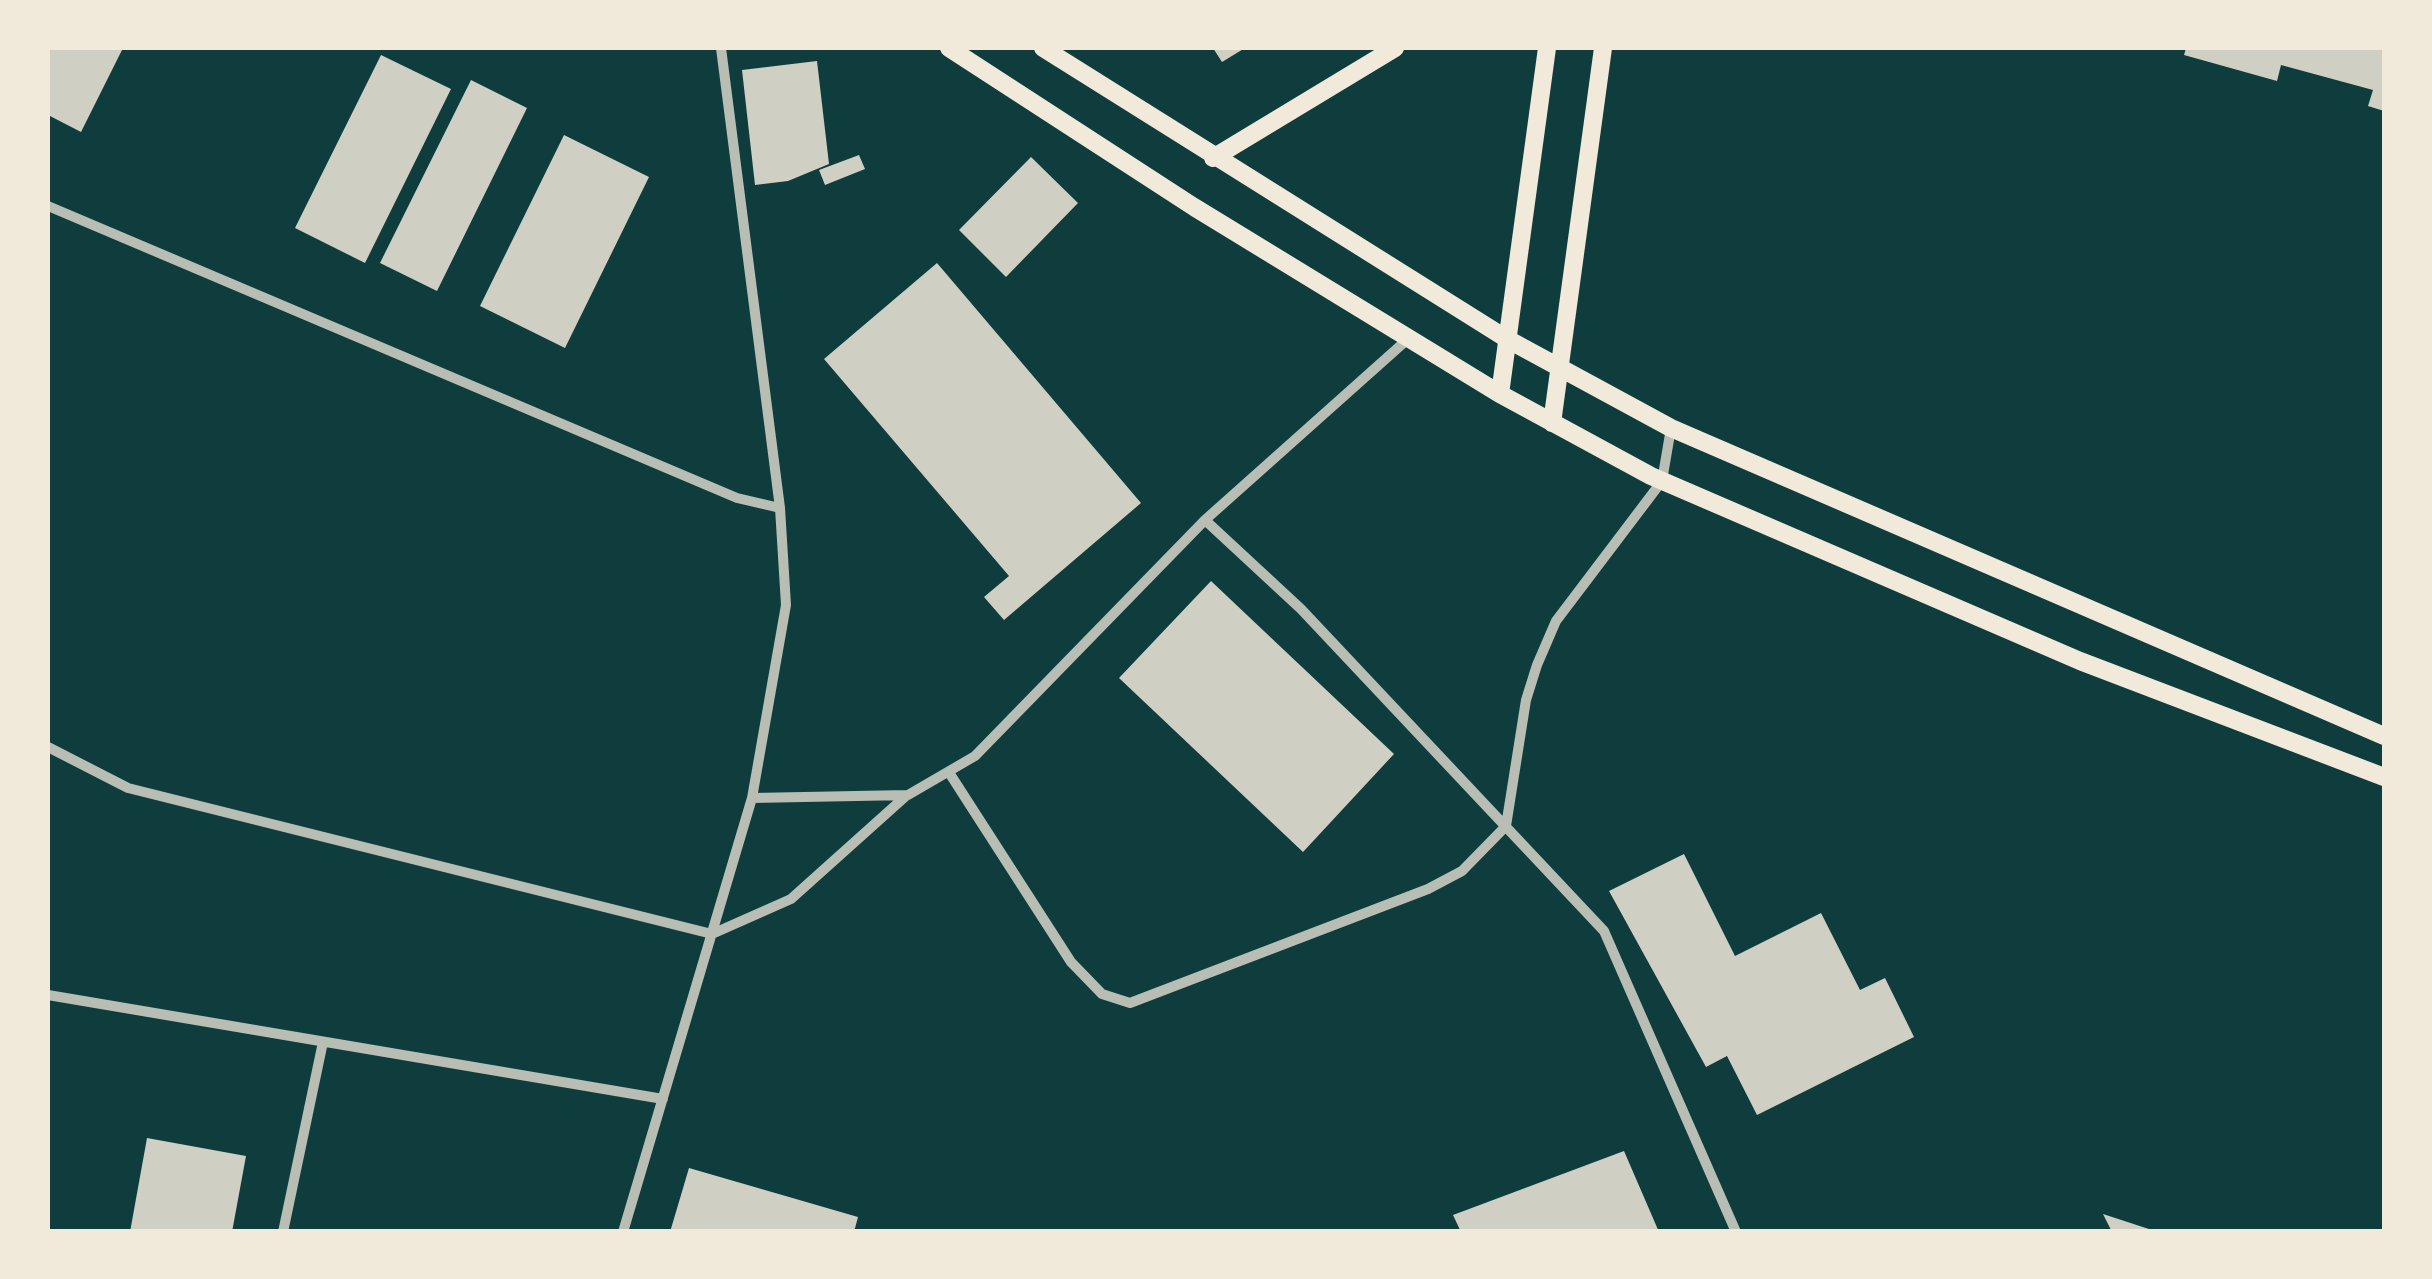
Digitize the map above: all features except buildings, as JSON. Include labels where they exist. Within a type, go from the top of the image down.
[{"type":"main road","points":[[949,48],[1194,207],[1500,394],[1662,481],[2080,661],[2384,777]]},
{"type":"main road","points":[[1044,48],[1213,158],[1507,339],[1671,428],[2384,736]]},
{"type":"main road","points":[[1213,158],[1396,48]]},
{"type":"main road","points":[[1500,394],[1547,48]]},
{"type":"main road","points":[[1552,422],[1603,48]]},
{"type":"street","points":[[623,1232],[752,798],[786,605],[780,508],[721,48]]},
{"type":"street","points":[[48,206],[736,498],[780,508]]},
{"type":"street","points":[[48,747],[128,788],[712,934],[791,899],[908,795],[976,756],[1205,520],[1409,338]]},
{"type":"street","points":[[950,774],[1071,962],[1102,994],[1130,1003],[1428,889],[1462,871],[1506,826],[1526,700],[1556,622],[1662,481],[1671,428]]},
{"type":"street","points":[[1205,520],[1301,609],[1604,931],[1736,1232]]},
{"type":"street","points":[[752,798],[908,795]]},
{"type":"street","points":[[48,994],[662,1100]]},
{"type":"street","points":[[283,1232],[323,1042]]}]
